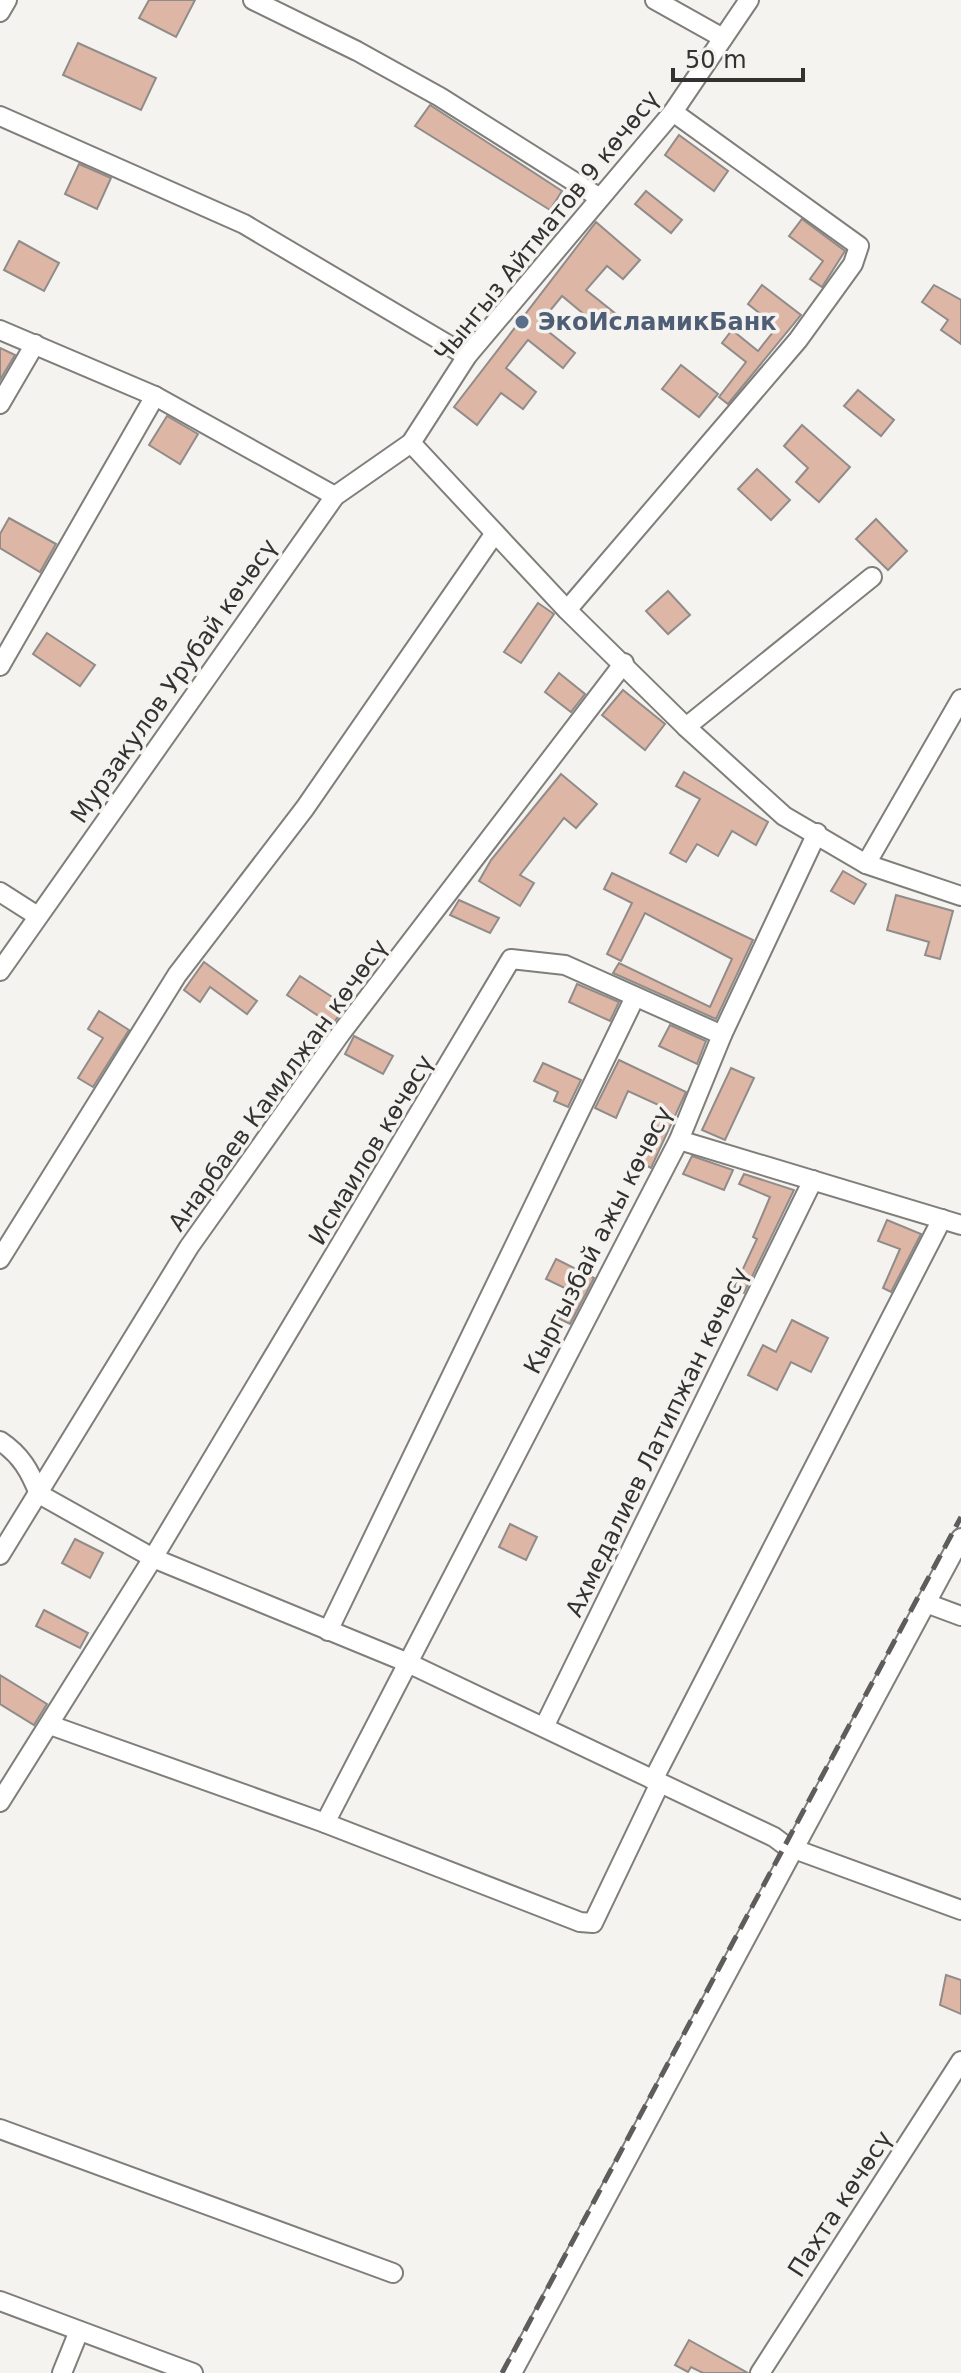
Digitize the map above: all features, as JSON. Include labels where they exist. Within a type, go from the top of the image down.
[{"type":"street","points":[[0,12],[7,0]]},
{"type":"street","points":[[253,0],[440,97],[600,198]]},
{"type":"street","points":[[655,0],[723,38]]},
{"type":"street","name":"Чынгыз Айтматов 9 көчөсү","points":[[411,443],[467,356],[673,112],[749,0]]},
{"type":"street","points":[[567,610],[798,340],[853,264],[859,246],[673,112]]},
{"type":"street","points":[[0,116],[244,224],[467,356]]},
{"type":"street","points":[[0,330],[155,396],[335,496]]},
{"type":"street","points":[[0,404],[35,344]]},
{"type":"street","points":[[0,666],[155,396]]},
{"type":"street","points":[[411,443],[567,610],[686,727],[784,816],[866,864],[961,896]]},
{"type":"street","name":"Мурзакулов Урубай көчөсү","points":[[0,971],[36,915],[335,496],[411,443]]},
{"type":"street","points":[[0,1259],[177,975],[305,808],[495,533]]},
{"type":"street","points":[[686,727],[872,577]]},
{"type":"street","name":"Анарбаев Камилжан көчөсү","points":[[0,1555],[189,1247],[239,1175],[341,1033],[624,663]]},
{"type":"street","points":[[866,864],[961,699]]},
{"type":"street","name":"Кыргызбай ажы көчөсү","points":[[325,1823],[679,1140],[722,1035],[817,833]]},
{"type":"street","points":[[0,892],[36,915]]},
{"type":"street","name":"Исмаилов көчөсү","points":[[153,1558],[511,959],[565,965],[722,1035]]},
{"type":"street","points":[[328,1631],[635,997]]},
{"type":"street","points":[[679,1140],[961,1225]]},
{"type":"street","name":"Ахмедалиев Латипжан көчөсү","points":[[545,1725],[813,1180]]},
{"type":"street","points":[[50,1725],[325,1823],[580,1922],[593,1923],[656,1782],[942,1219]]},
{"type":"street","points":[[0,1441],[16,1452],[30,1471],[39,1494],[153,1558],[406,1662],[545,1725],[794,1849],[961,1910]]},
{"type":"street","points":[[512,2373],[961,1538]]},
{"type":"street","points":[[0,1802],[153,1558]]},
{"type":"street","points":[[926,1603],[961,1616]]},
{"type":"street","name":"Пахта көчөсү","points":[[760,2373],[961,2061]]},
{"type":"street","points":[[0,2129],[393,2273]]},
{"type":"street","points":[[0,2301],[193,2373]]},
{"type":"street","points":[[62,2373],[79,2331]]},
{"type":"building","points":[[149,0],[195,0],[176,37],[139,18]]},
{"type":"building","points":[[78,43],[156,78],[141,110],[63,75]]},
{"type":"building","points":[[430,105],[562,191],[550,210],[415,126]]},
{"type":"building","points":[[679,135],[728,171],[714,191],[665,155]]},
{"type":"building","points":[[79,164],[111,178],[97,209],[65,194]]},
{"type":"building","points":[[646,191],[682,220],[671,233],[635,204]]},
{"type":"building","points":[[802,219],[845,251],[822,287],[810,279],[823,261],[789,236]]},
{"type":"building","points":[[596,222],[640,260],[623,279],[607,266],[586,290],[616,314],[603,330],[562,296],[539,324],[575,353],[563,368],[528,340],[506,368],[536,392],[523,409],[501,393],[477,425],[454,407]]},
{"type":"building","points":[[19,241],[59,263],[44,291],[4,270]]},
{"type":"building","points":[[762,285],[801,315],[728,404],[719,397],[746,362],[722,343],[732,330],[758,351],[777,327],[748,304]]},
{"type":"building","points":[[934,285],[961,300],[961,344],[941,330],[948,320],[922,302]]},
{"type":"building","points":[[0,348],[15,355],[0,380]]},
{"type":"building","points":[[681,365],[718,394],[699,417],[662,389]]},
{"type":"building","points":[[858,390],[894,420],[881,436],[844,406]]},
{"type":"building","points":[[167,416],[198,434],[180,464],[149,445]]},
{"type":"building","points":[[802,425],[850,467],[819,502],[796,482],[808,468],[784,446]]},
{"type":"building","points":[[757,469],[790,500],[771,520],[738,489]]},
{"type":"building","points":[[9,518],[56,544],[40,572],[0,548],[0,534]]},
{"type":"building","points":[[876,519],[907,551],[888,570],[856,539]]},
{"type":"building","points":[[668,591],[690,615],[668,634],[646,611]]},
{"type":"building","points":[[538,603],[554,614],[521,663],[504,652]]},
{"type":"building","points":[[47,633],[95,665],[80,686],[33,654]]},
{"type":"building","points":[[559,673],[585,694],[571,712],[545,692]]},
{"type":"building","points":[[623,690],[665,724],[645,750],[602,715]]},
{"type":"building","points":[[684,772],[768,822],[756,845],[732,831],[718,856],[697,844],[686,862],[670,853],[700,799],[676,786]]},
{"type":"building","points":[[561,774],[597,804],[576,828],[564,818],[520,875],[534,883],[520,906],[479,881],[491,860]]},
{"type":"building","points":[[843,871],[866,884],[854,904],[831,891]]},
{"type":"building","points":[[612,873],[753,940],[716,1019],[613,973],[619,963],[710,1007],[732,959],[645,913],[621,961],[607,954],[632,903],[604,889]]},
{"type":"building","points":[[896,895],[953,911],[940,959],[925,955],[929,942],[887,930]]},
{"type":"building","points":[[459,900],[499,918],[490,933],[450,915]]},
{"type":"building","points":[[204,962],[257,1001],[247,1014],[210,987],[200,1002],[184,990]]},
{"type":"building","points":[[300,976],[346,1006],[326,1033],[319,1028],[326,1021],[287,995]]},
{"type":"building","points":[[577,984],[619,1002],[610,1021],[569,1002]]},
{"type":"building","points":[[99,1011],[129,1030],[93,1087],[78,1078],[103,1038],[88,1029]]},
{"type":"building","points":[[670,1025],[706,1041],[697,1064],[659,1046]]},
{"type":"building","points":[[354,1036],[393,1056],[383,1074],[345,1054]]},
{"type":"building","points":[[619,1060],[686,1092],[651,1168],[637,1161],[663,1107],[628,1091],[616,1118],[595,1108]]},
{"type":"building","points":[[543,1063],[581,1080],[568,1107],[554,1101],[558,1092],[534,1081]]},
{"type":"building","points":[[731,1068],[754,1078],[725,1140],[702,1130]]},
{"type":"building","points":[[692,1156],[733,1170],[724,1190],[683,1174]]},
{"type":"building","points":[[744,1174],[794,1190],[744,1293],[734,1288],[757,1239],[753,1237],[770,1197],[739,1184]]},
{"type":"building","points":[[887,1220],[921,1234],[891,1292],[883,1288],[900,1249],[878,1241]]},
{"type":"building","points":[[556,1259],[594,1278],[570,1324],[558,1318],[571,1291],[546,1279]]},
{"type":"building","points":[[792,1320],[828,1338],[811,1372],[791,1362],[777,1390],[748,1375],[763,1345],[776,1352]]},
{"type":"building","points":[[510,1524],[537,1537],[526,1560],[499,1547]]},
{"type":"building","points":[[75,1539],[103,1553],[90,1578],[62,1563]]},
{"type":"building","points":[[44,1610],[88,1633],[80,1648],[36,1626]]},
{"type":"building","points":[[0,1675],[47,1704],[34,1725],[0,1704]]},
{"type":"building","points":[[946,1975],[961,1980],[961,2014],[940,2005]]},
{"type":"building","points":[[689,2340],[748,2373],[703,2373],[691,2367],[688,2372],[675,2365]]},
{"type":"railway","points":[[502,2373],[961,1517]]},
{"type":"place","name":"ЭкоИсламикБанк","points":[[522,322]]}]
